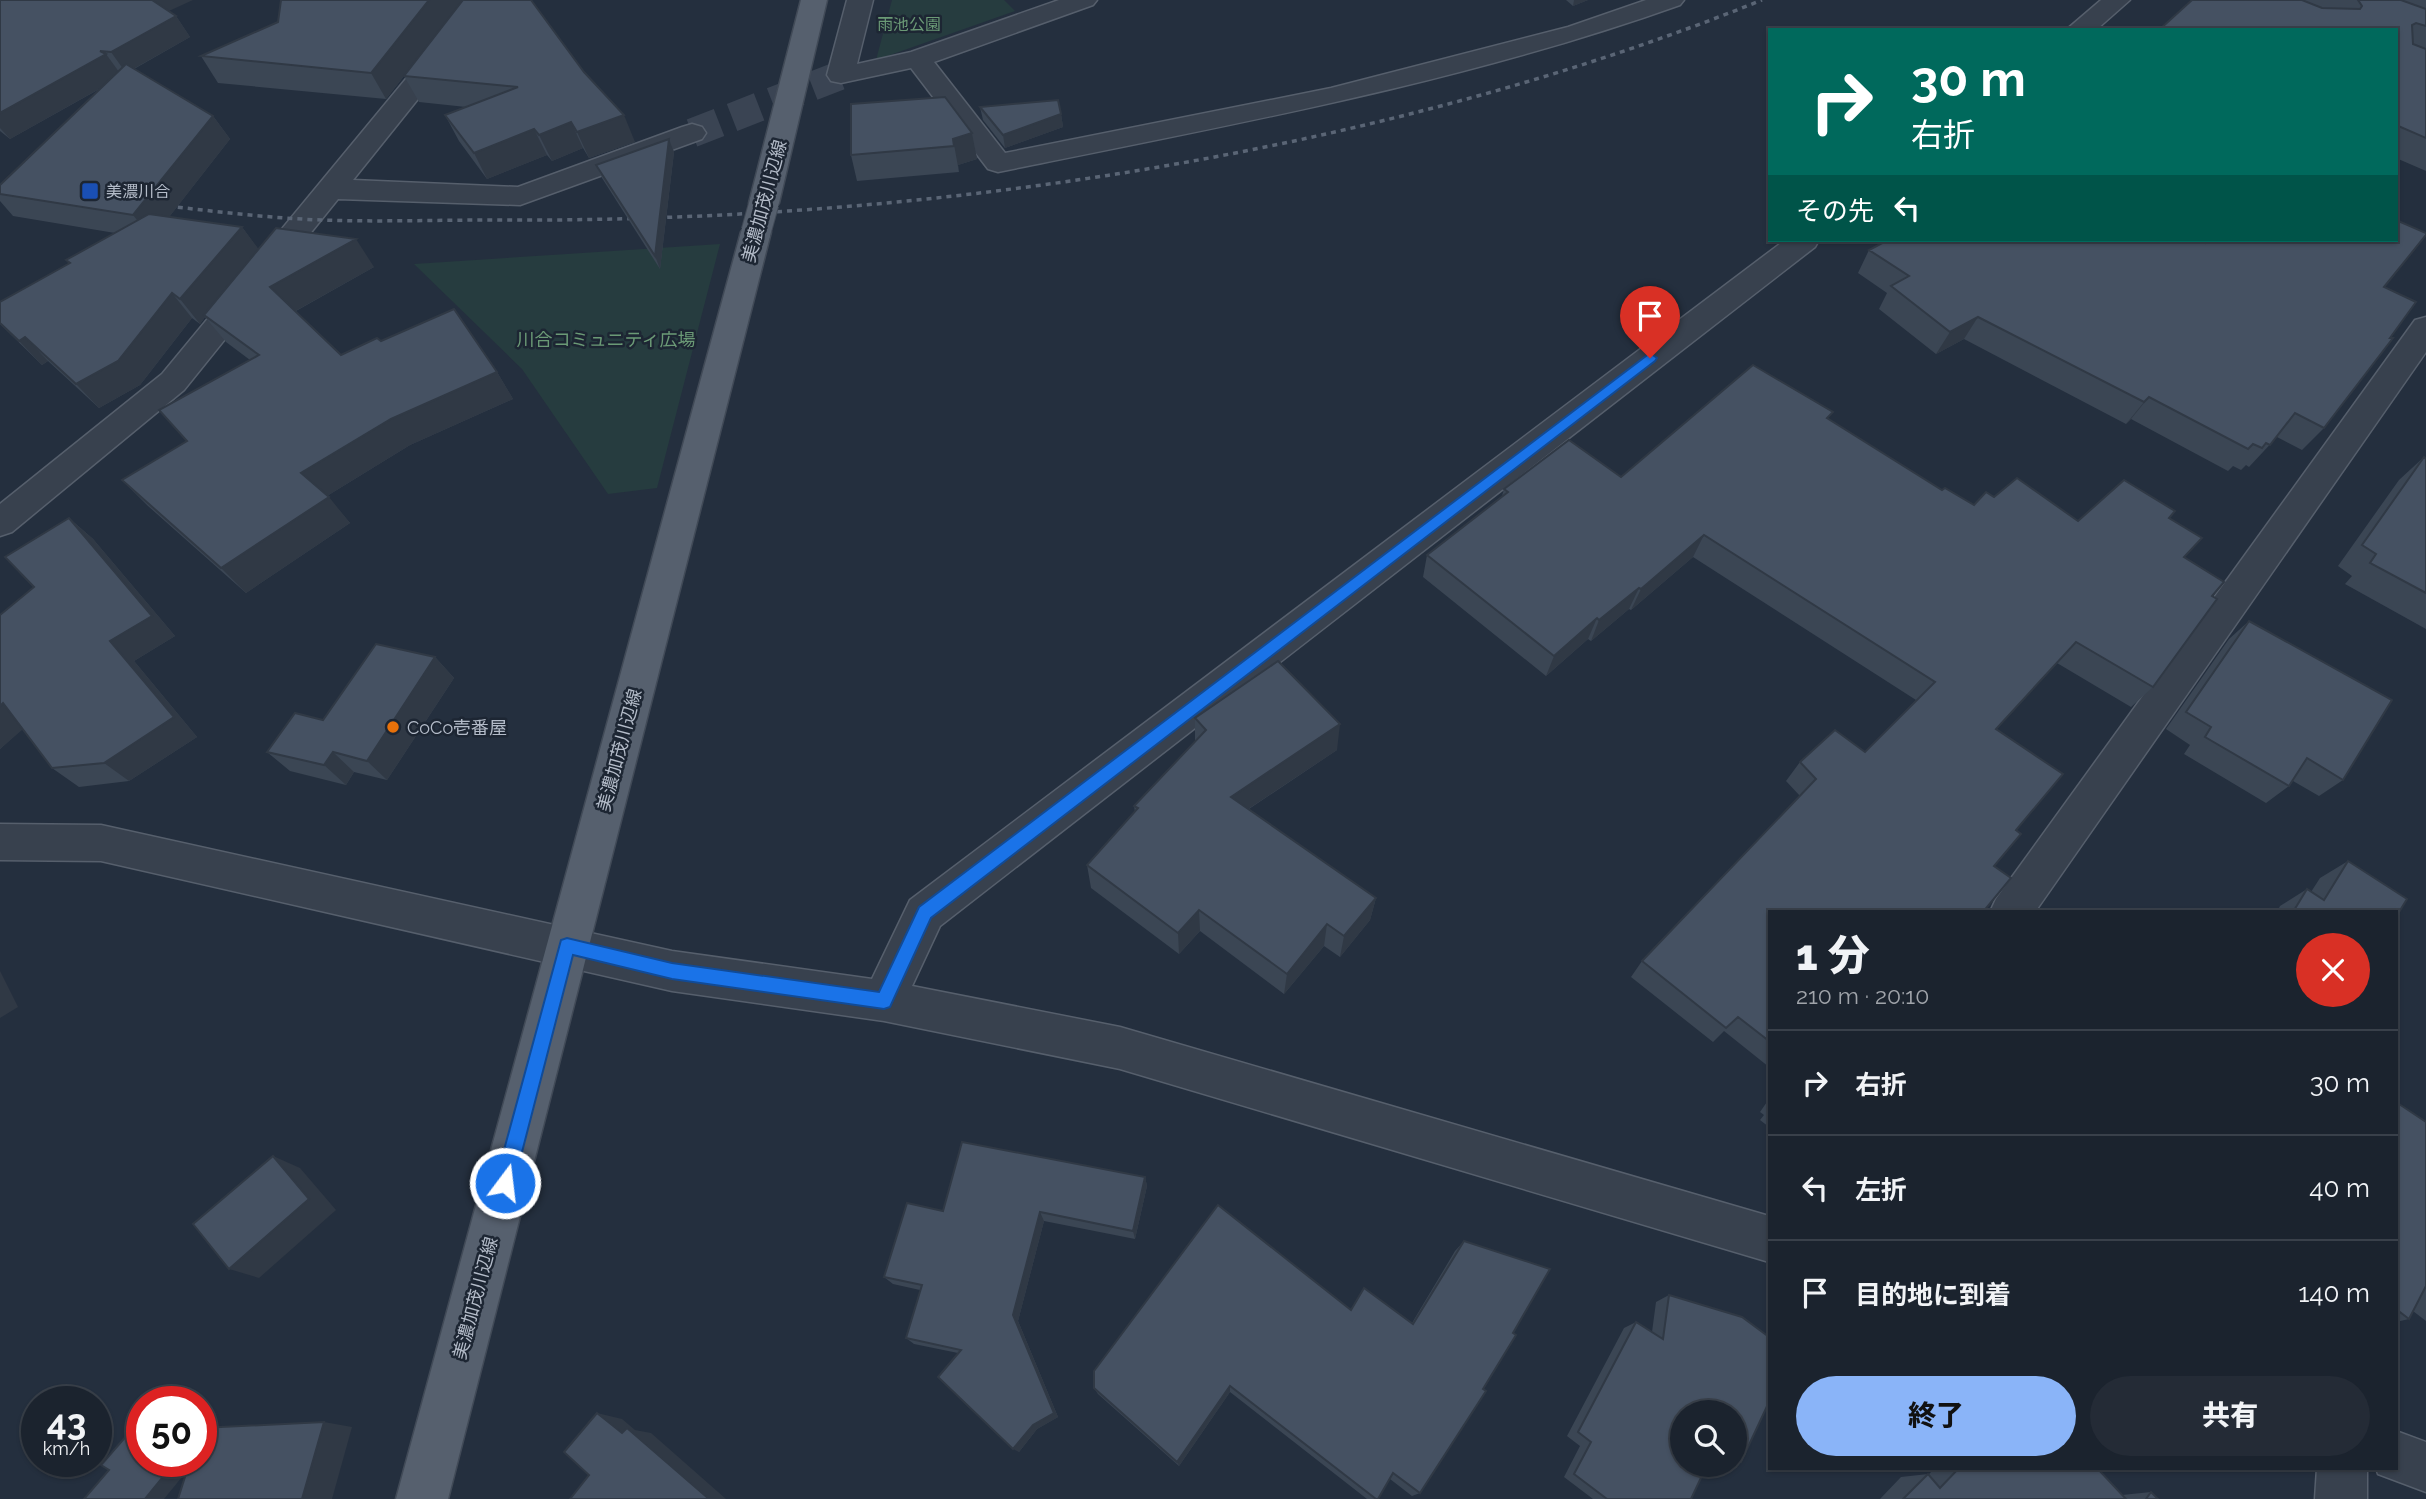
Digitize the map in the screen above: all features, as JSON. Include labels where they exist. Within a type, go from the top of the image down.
[{"type":"main road","name":"美濃加茂川辺線","points":[[422,1499],[760,218],[814,0]]},
{"type":"street","points":[[0,523],[173,382],[433,63],[479,0]]},
{"type":"street","points":[[860,0],[841,75],[918,59],[1039,6],[1084,0]]},
{"type":"street","points":[[918,59],[998,163],[1331,96],[1577,33],[1671,0]]},
{"type":"street","points":[[2081,28],[2118,0]]},
{"type":"street","points":[[331,189],[520,195],[692,133]]},
{"type":"street","points":[[884,1001],[925,912],[1801,242]]},
{"type":"street","points":[[2012,910],[2426,328]]},
{"type":"street","points":[[0,842],[101,843],[672,971],[884,1001],[1120,1048],[1768,1239]]},
{"type":"street","points":[[2398,1458],[2426,1467]]},
{"type":"street","points":[[2341,1499],[2342,1470]]},
{"type":"green space","name":"雨池公園","points":[[892,0],[1004,0],[1015,11],[876,60]]},
{"type":"green space","name":"川合コミュニティ広場","points":[[720,244],[657,488],[608,494],[522,369],[414,264]]},
{"type":"building","points":[[0,0],[152,0],[176,16],[111,52],[100,51],[106,54],[0,113]]},
{"type":"building","points":[[281,0],[429,0],[371,73],[201,56],[278,22]]},
{"type":"building","points":[[463,0],[531,0],[584,72],[624,115],[577,132],[571,122],[539,135],[534,129],[474,153],[445,115],[518,87],[404,76]]},
{"type":"building","points":[[2192,0],[2302,0],[2322,8],[2360,9],[2362,6],[2358,0],[2401,0],[2426,9],[2426,26],[2416,23],[2412,25],[2413,44],[2426,49],[2426,138],[2398,126],[2398,28],[2161,28]]},
{"type":"building","points":[[126,64],[213,116],[133,215],[0,194],[0,185]]},
{"type":"building","points":[[945,97],[972,133],[953,139],[954,146],[851,155],[851,104]]},
{"type":"building","points":[[1058,100],[1061,114],[1003,135],[980,107]]},
{"type":"building","points":[[669,139],[655,256],[596,165]]},
{"type":"building","points":[[149,214],[242,227],[180,299],[172,293],[118,361],[76,384],[25,337],[19,341],[0,323],[0,302],[70,263],[66,260]]},
{"type":"building","points":[[2398,221],[2426,233],[2384,287],[2416,302],[2390,338],[2393,338],[2324,428],[2295,413],[2270,445],[2266,443],[2262,448],[2253,444],[2248,449],[2149,397],[2144,402],[1978,317],[1950,332],[1891,286],[1909,276],[1869,250],[1884,242],[2398,242]]},
{"type":"building","points":[[276,228],[356,239],[270,287],[341,355],[377,338],[381,341],[454,309],[497,372],[391,419],[301,473],[329,497],[221,568],[122,480],[187,441],[159,410],[259,355],[204,315]]},
{"type":"building","points":[[1753,365],[1833,412],[1827,418],[1942,490],[1945,488],[1974,505],[1986,492],[1994,497],[2017,478],[2078,521],[2124,480],[2175,511],[2169,518],[2202,538],[2184,557],[2224,582],[2212,596],[2217,599],[2153,687],[2076,642],[1996,729],[2063,774],[2016,830],[2021,834],[1994,866],[2011,878],[1985,910],[1768,910],[1768,1040],[1738,1017],[1726,1028],[1642,961],[1816,779],[1800,762],[1835,730],[1865,752],[1935,682],[1704,535],[1641,589],[1599,620],[1597,618],[1554,656],[1427,555],[1508,492],[1504,489],[1569,440],[1621,477]]},
{"type":"building","points":[[2424,457],[2426,593],[2370,563],[2376,554],[2362,545]]},
{"type":"building","points":[[69,518],[152,616],[110,641],[174,717],[104,763],[52,768],[3,703],[0,706],[0,615],[34,587],[5,557]]},
{"type":"building","points":[[2249,621],[2392,700],[2343,780],[2307,758],[2289,786],[2205,737],[2211,727],[2186,712]]},
{"type":"building","points":[[376,644],[435,657],[367,761],[333,752],[324,765],[267,752],[295,713],[323,720]]},
{"type":"building","points":[[1278,661],[1340,724],[1231,797],[1376,898],[1344,936],[1327,924],[1287,974],[1199,910],[1178,933],[1087,865],[1138,808],[1134,806],[1206,730],[1195,718]]},
{"type":"building","points":[[2348,861],[2407,899],[2398,914],[2398,910],[2294,910],[2307,889],[2324,900]]},
{"type":"building","points":[[2398,1103],[2426,1122],[2426,1286],[2409,1319],[2398,1311]]},
{"type":"building","points":[[962,1142],[1145,1177],[1133,1231],[1040,1212],[1013,1315],[1054,1413],[1033,1425],[1013,1449],[938,1377],[961,1350],[906,1338],[922,1285],[884,1277],[907,1203],[943,1211]]},
{"type":"building","points":[[273,1156],[309,1199],[229,1269],[193,1224]]},
{"type":"building","points":[[1218,1205],[1351,1310],[1364,1288],[1413,1324],[1464,1241],[1550,1269],[1513,1333],[1516,1335],[1483,1389],[1486,1391],[1420,1493],[1393,1473],[1376,1499],[1230,1386],[1177,1462],[1094,1388],[1094,1371]]},
{"type":"building","points":[[1669,1295],[1742,1317],[1768,1336],[1768,1404],[1747,1449],[1747,1400],[1670,1400],[1670,1477],[1701,1477],[1691,1499],[1607,1499],[1574,1474],[1591,1442],[1578,1432],[1636,1322],[1663,1339]]},
{"type":"building","points":[[597,1413],[622,1433],[627,1428],[709,1499],[570,1499],[589,1475],[564,1452]]},
{"type":"building","points":[[324,1422],[302,1499],[178,1499],[185,1477],[217,1477],[217,1427]]},
{"type":"building","points":[[126,1436],[126,1477],[163,1477],[145,1499],[84,1499],[103,1477],[112,1477],[112,1452]]},
{"type":"building","points":[[1957,1470],[2099,1470],[2126,1499],[1903,1499],[1928,1474],[1940,1488]]},
{"type":"building","points":[[2151,1492],[2158,1499],[2146,1499]]},
{"type":"tunnel","points":[[692,133],[841,75]]},
{"type":"railway","points":[[158,205],[260,216],[342,221],[653,218],[814,209],[977,193],[1139,170],[1299,140],[1458,101],[1612,55],[1762,0]]},
{"type":"place","name":"美濃川合","points":[[90,191]]},
{"type":"place","name":"CoCo壱番屋","points":[[393,727]]},
{"type":"route","points":[[505,1183],[567,946],[672,971],[884,1001],[925,912],[1650,358]]}]
